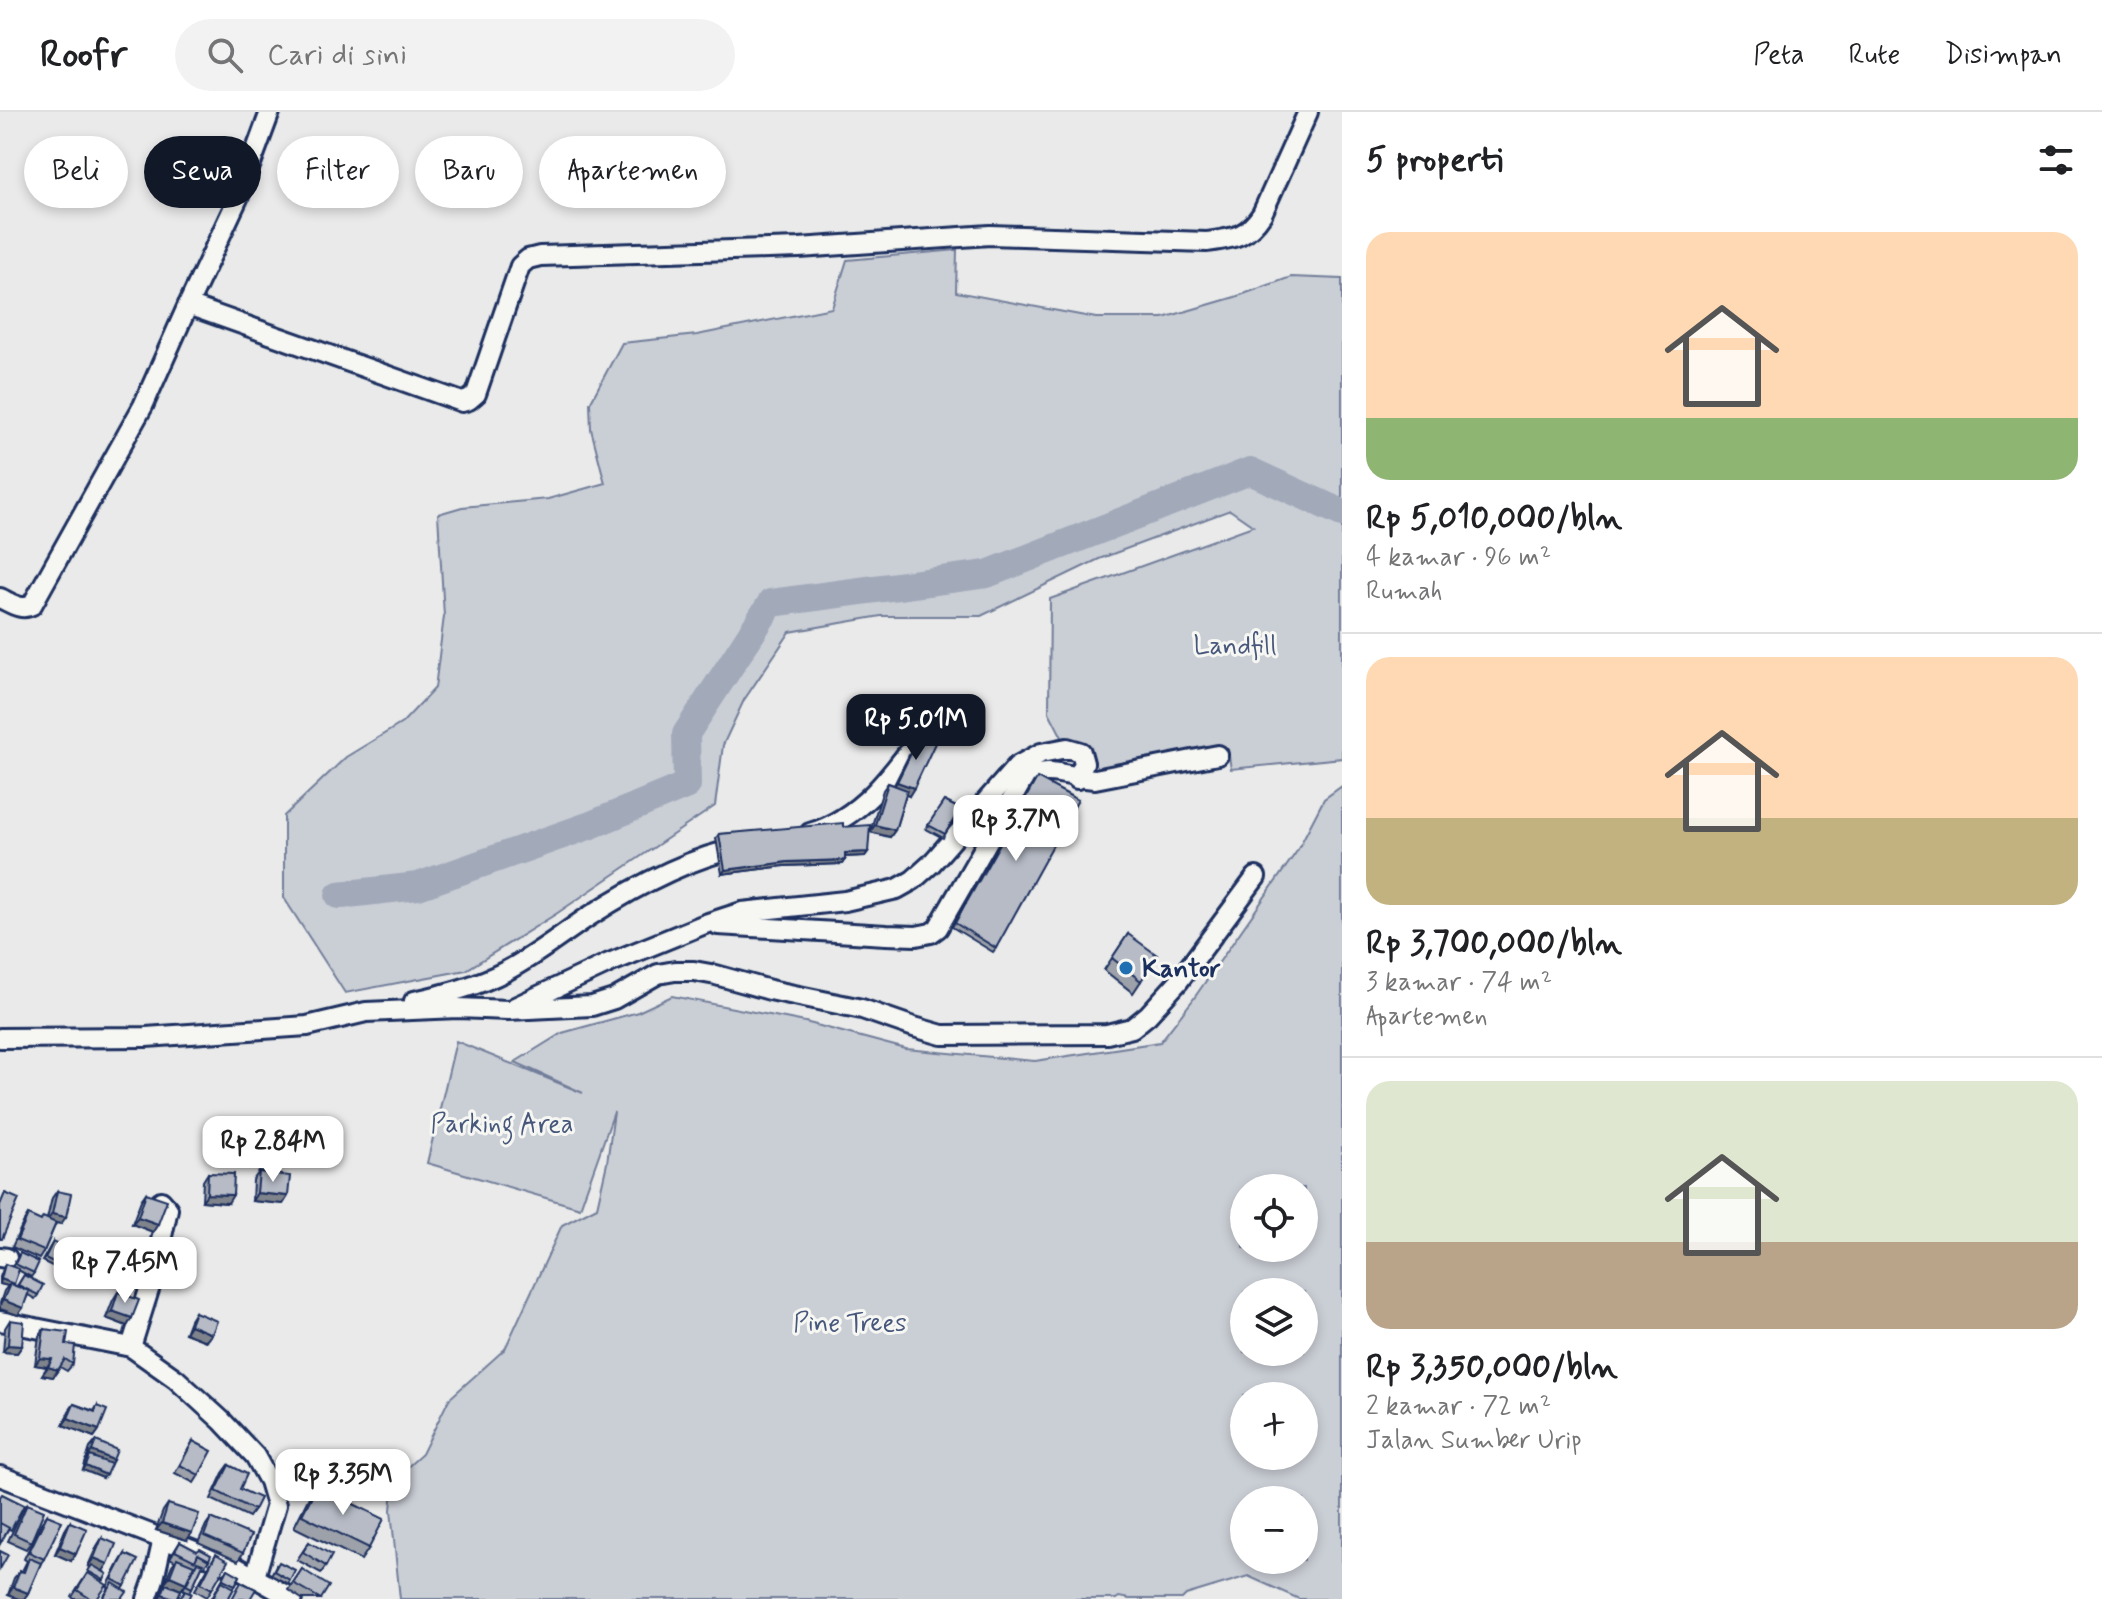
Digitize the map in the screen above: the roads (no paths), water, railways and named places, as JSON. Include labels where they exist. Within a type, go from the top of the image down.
[{"type":"street","points":[[0,598],[20,607],[32,605],[143,406],[239,196],[270,112]]},
{"type":"street","points":[[188,305],[462,402],[476,394],[520,266],[528,259],[540,256],[799,248],[990,235],[1207,242],[1232,238],[1253,227],[1262,214],[1308,112]]},
{"type":"street","points":[[796,837],[820,830],[850,813],[883,785],[932,720]]},
{"type":"street","points":[[508,1010],[609,963],[742,912],[845,901],[897,889],[931,864],[1017,766],[1041,753],[1067,748],[1081,752],[1084,763],[1077,779]]},
{"type":"street","points":[[705,924],[886,935],[931,933],[938,928],[1023,780],[1043,771],[1077,779],[1095,779],[1218,755]]},
{"type":"street","points":[[0,1038],[146,1037],[307,1026],[463,990],[507,971],[591,915],[687,863],[719,851],[762,843]]},
{"type":"street","points":[[366,1012],[592,1006],[614,999],[658,974],[694,971],[862,1009],[942,1035],[1107,1034],[1132,1028],[1148,1015],[1178,982],[1256,877]]},
{"type":"street","points":[[131,1347],[153,1277],[168,1209],[161,1201]]},
{"type":"street","points":[[0,1321],[131,1347],[176,1379],[222,1421],[255,1456],[269,1481],[276,1505],[255,1577]]},
{"type":"street","points":[[0,1476],[213,1557],[293,1599]]},
{"type":"street","points":[[147,1599],[163,1539]]},
{"type":"waterway","points":[[339,895],[418,886],[591,825],[687,785],[686,734],[771,603],[987,574],[1250,471],[1342,513]]},
{"type":"place","name":"Kantor","points":[[1126,968]]},
{"type":"park label","name":"Landfill","points":[[1235,645]]},
{"type":"park label","name":"Parking Area","points":[[502,1123]]},
{"type":"park label","name":"Pine Trees","points":[[850,1322]]}]
